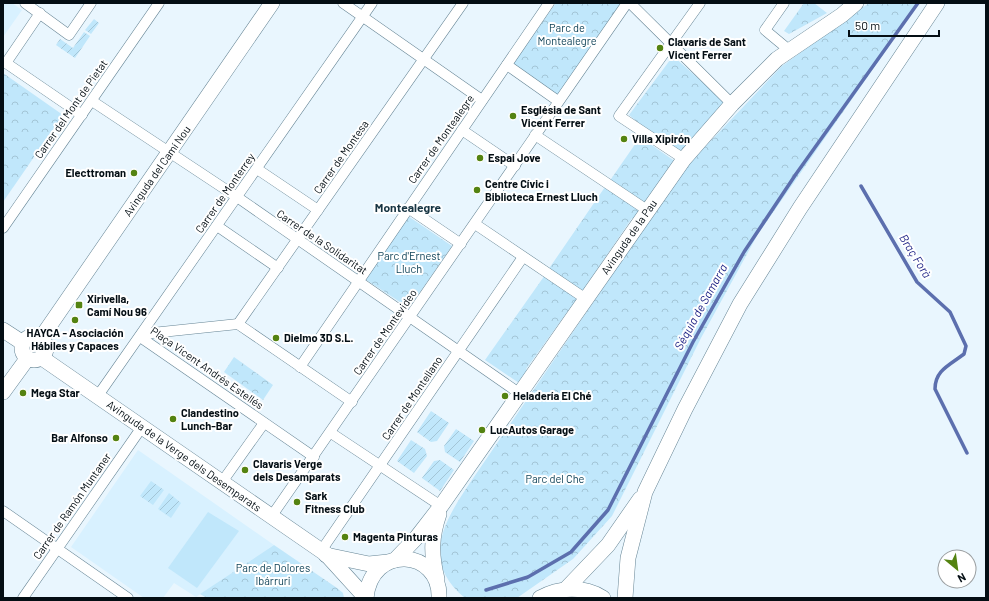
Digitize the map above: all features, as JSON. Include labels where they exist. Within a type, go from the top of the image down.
[{"type":"street","points":[[25,3],[69,35],[91,3]]},
{"type":"street","name":"Carrer del Mont de Pietat","points":[[3,228],[92,101],[158,3]]},
{"type":"street","name":"Avinguda del Camí Nou","points":[[41,338],[272,3]]},
{"type":"street","points":[[343,3],[482,100]]},
{"type":"street","name":"Carrer de Monterrey","points":[[97,396],[140,337],[372,3]]},
{"type":"street","name":"Carrer de Montesa","points":[[238,324],[463,3]]},
{"type":"street","name":"Carrer de Montealegre","points":[[300,367],[549,3]]},
{"type":"street","points":[[629,3],[732,104]]},
{"type":"street","name":"Carrer de Montevideo","points":[[271,517],[411,317],[558,101],[629,3]]},
{"type":"street","points":[[684,159],[619,116],[700,3]]},
{"type":"street","points":[[784,3],[765,30],[789,50]]},
{"type":"street","name":"Avinguda de la Pau","points":[[366,598],[367,587],[371,577],[378,568],[391,561],[418,538],[684,159],[732,104],[777,59],[842,15],[856,3]]},
{"type":"street","points":[[566,589],[608,545],[645,492],[685,409],[740,304],[800,208],[937,3]]},
{"type":"street","points":[[40,13],[6,63],[82,115]]},
{"type":"street","points":[[507,65],[558,101]]},
{"type":"street","name":"Carrer de la Solidaritat","points":[[92,101],[237,198],[520,393]]},
{"type":"street","points":[[462,130],[515,166]]},
{"type":"street","points":[[535,135],[647,210]]},
{"type":"street","points":[[257,169],[318,210]]},
{"type":"street","points":[[408,208],[461,244]]},
{"type":"street","points":[[474,224],[586,299]]},
{"type":"street","points":[[217,226],[278,268]]},
{"type":"street","name":"Carrer de Montellano","points":[[323,553],[380,466],[523,257]]},
{"type":"street","points":[[238,324],[352,402]]},
{"type":"street","name":"Plaça Vicent Andrés Estellés","points":[[140,337],[152,333],[238,324]]},
{"type":"street","points":[[3,330],[23,343]]},
{"type":"street","points":[[3,392],[34,358],[46,351],[46,346],[41,338],[32,336],[23,343],[22,351],[34,358]]},
{"type":"street","name":"Plaça Vicent Andrés Estellés","points":[[140,337],[314,457]]},
{"type":"street","name":"Avinguda de la Verge dels Desemparats","points":[[34,358],[97,396],[323,553],[366,598]]},
{"type":"street","points":[[222,482],[264,423]]},
{"type":"street","name":"Carrer de Ramón Muntaner","points":[[23,598],[142,427]]},
{"type":"street","points":[[331,432],[441,506]]},
{"type":"street","points":[[625,598],[628,558],[645,492]]},
{"type":"street","name":"Avinguda de la Pau","points":[[441,506],[431,544],[432,558],[442,591]]},
{"type":"street","points":[[3,511],[128,598]]},
{"type":"street","name":"Avinguda de la Verge dels Desemparats","points":[[323,553],[369,564],[407,559],[419,562],[430,569],[442,591]]},
{"type":"street","points":[[540,598],[548,593],[566,589],[582,590],[603,598]]},
{"type":"shaded area","points":[[3,3],[12,3],[22,10],[3,37]]},
{"type":"shaded area","points":[[138,450],[274,545],[196,597],[174,583],[163,598],[144,598],[71,547]]},
{"type":"green space","name":"Parc de Montealegre","points":[[556,3],[621,3],[557,96],[512,65]]},
{"type":"green space","points":[[804,3],[814,3],[827,13],[789,34],[784,31]]},
{"type":"green space","name":"Parc del Che","points":[[869,3],[919,3],[758,234],[701,338],[612,516],[573,559],[517,598],[465,598],[450,583],[442,567],[440,552],[442,536],[448,520],[476,474],[685,168],[782,66]]},
{"type":"green space","points":[[94,19],[99,23],[91,34],[85,30]]},
{"type":"green space","points":[[84,32],[90,36],[75,58],[56,45],[60,39],[73,48]]},
{"type":"green space","points":[[673,56],[727,104],[683,159],[629,115]]},
{"type":"green space","points":[[3,73],[63,115],[3,202]]},
{"type":"green space","points":[[640,137],[676,162],[645,206],[609,182]]},
{"type":"green space","points":[[605,187],[641,212],[635,220],[632,218],[585,287],[588,289],[584,295],[548,270]]},
{"type":"green space","name":"Parc d'Ernest Lluch","points":[[408,216],[452,246],[409,308],[365,279]]},
{"type":"green space","points":[[545,275],[581,300],[574,310],[570,308],[526,369],[530,372],[519,383],[485,360]]},
{"type":"green space","points":[[234,357],[273,385],[263,400],[224,372]]},
{"type":"green space","points":[[431,411],[449,423],[437,441],[431,442],[417,432]]},
{"type":"green space","points":[[456,429],[474,441],[460,462],[445,452],[444,446]]},
{"type":"green space","points":[[411,440],[425,449],[427,456],[414,473],[397,461]]},
{"type":"green space","points":[[440,460],[454,470],[440,491],[422,478],[434,461]]},
{"type":"green space","points":[[151,481],[164,490],[153,505],[140,496]]},
{"type":"green space","points":[[169,493],[181,503],[171,518],[158,509]]},
{"type":"green space","points":[[208,512],[239,531],[197,588],[168,568]]},
{"type":"green space","name":"Parc de Dolores Ibárruri","points":[[274,545],[337,588],[343,593],[344,598],[207,598],[200,594]]},
{"type":"waterway","name":"Séquia de Samarra","points":[[486,590],[528,577],[571,552],[608,510],[693,342],[744,252],[796,174],[918,3]]},
{"type":"waterway","name":"Braç Forà","points":[[861,186],[917,282],[950,312],[966,346],[964,354],[940,372],[935,389],[967,453]]},
{"type":"place","name":"Clavaris de Sant Vicent Ferrer","points":[[660,48]]},
{"type":"place","name":"Església de Sant Vicent Ferrer","points":[[513,116]]},
{"type":"place","name":"Villa Xipirón","points":[[624,139]]},
{"type":"place","name":"Espai Jove","points":[[480,158]]},
{"type":"place","name":"Electtroman","points":[[134,173]]},
{"type":"place","name":"Centre Cívic i Biblioteca Ernest Lluch","points":[[477,190]]},
{"type":"place","name":"Xirivella, Camí Nou 96","points":[[79,305]]},
{"type":"place","name":"HAYCA - Asociación Hábiles y Capaces","points":[[75,320]]},
{"type":"place","name":"Dielmo 3D S.L.","points":[[276,338]]},
{"type":"place","name":"Mega Star","points":[[23,393]]},
{"type":"place","name":"Heladería El Ché","points":[[505,396]]},
{"type":"place","name":"Clandestino Lunch-Bar","points":[[173,419]]},
{"type":"place","name":"LucAutos Garage","points":[[482,430]]},
{"type":"place","name":"Bar Alfonso","points":[[116,438]]},
{"type":"place","name":"Clavaris Verge dels Desamparats","points":[[245,470]]},
{"type":"place","name":"Sark Fitness Club","points":[[297,502]]},
{"type":"place","name":"Magenta Pinturas","points":[[345,537]]},
{"type":"district","name":"Montealegre","points":[[408,208]]}]
